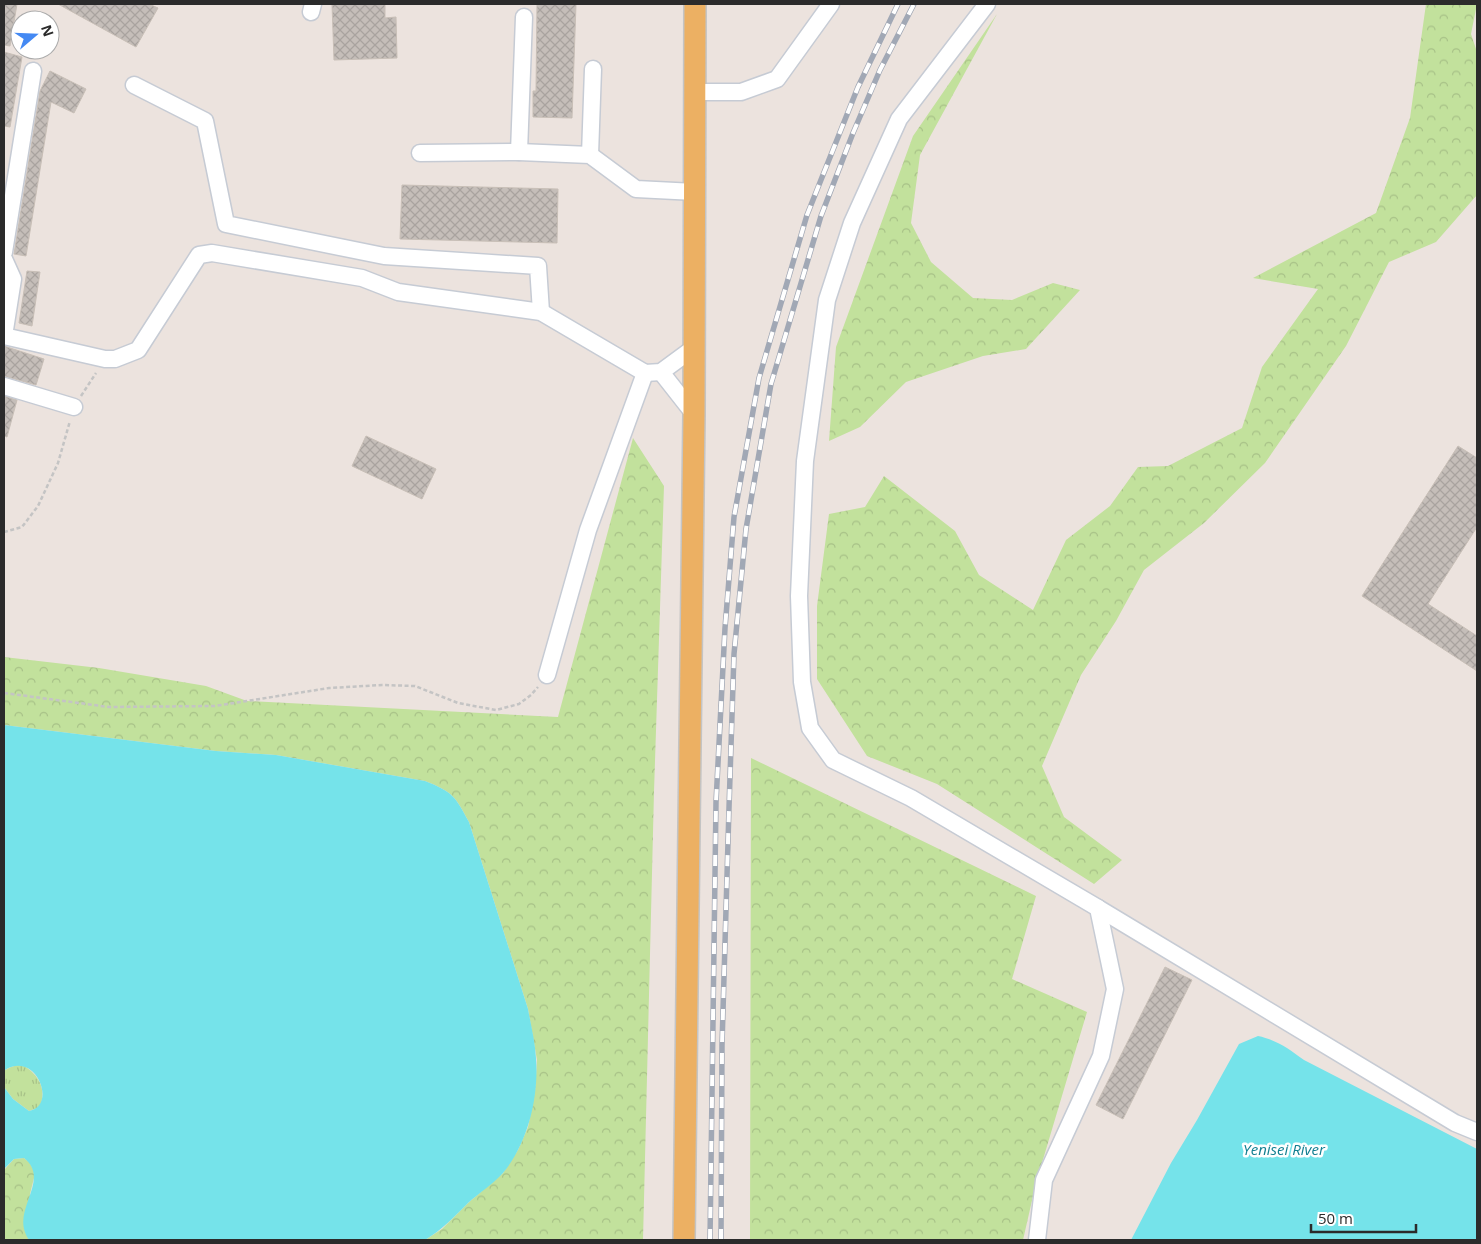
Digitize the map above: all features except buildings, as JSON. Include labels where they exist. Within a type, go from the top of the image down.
[{"type":"main road","points":[[684,1240],[695,347],[695,4]]},
{"type":"lane","points":[[695,92],[742,92],[777,79],[831,4]]},
{"type":"lane","points":[[987,4],[899,119],[852,223],[827,300],[805,461],[799,596],[802,682],[810,728],[833,760],[910,798],[1098,908],[1455,1123],[1477,1132]]},
{"type":"lane","points":[[519,152],[524,17]]},
{"type":"lane","points":[[590,155],[593,69]]},
{"type":"lane","points":[[4,252],[33,71]]},
{"type":"lane","points":[[134,85],[205,120],[226,224],[384,256],[538,266],[541,312]]},
{"type":"lane","points":[[420,153],[519,152],[590,155],[636,189],[696,192]]},
{"type":"lane","points":[[4,259],[12,279],[4,336],[105,359],[115,359],[138,350],[199,256],[212,253],[362,278],[398,292],[541,312],[653,373],[694,414]]},
{"type":"lane","points":[[547,674],[588,530],[653,373],[695,347]]},
{"type":"lane","points":[[4,386],[74,407]]},
{"type":"lane","points":[[1037,1240],[1044,1180],[1101,1056],[1115,989],[1098,908]]},
{"type":"path","points":[[4,532],[22,527],[38,506],[58,463],[74,407],[105,359]]},
{"type":"path","points":[[4,693],[109,707],[206,707],[329,688],[382,685],[415,686],[458,703],[496,710],[519,704],[531,695],[547,674]]},
{"type":"green space","points":[[1426,4],[1477,4],[1471,34],[1477,52],[1477,195],[1436,242],[1389,262],[1346,346],[1265,463],[1204,523],[1144,570],[1116,621],[1081,675],[1042,766],[1064,817],[1122,860],[1094,884],[937,784],[867,756],[817,679],[817,606],[829,514],[865,507],[884,476],[955,531],[979,575],[1033,610],[1066,540],[1110,506],[1138,467],[1168,466],[1242,428],[1262,367],[1318,289],[1253,278],[1376,213],[1410,118]]},
{"type":"green space","points":[[997,14],[920,155],[911,223],[931,262],[973,298],[1012,300],[1053,283],[1080,290],[1026,349],[983,356],[906,382],[860,427],[829,441],[836,347],[913,136]]},
{"type":"green space","points":[[633,438],[664,486],[643,1240],[425,1240],[442,1229],[468,1203],[503,1173],[518,1150],[528,1127],[535,1091],[537,1060],[528,1009],[469,822],[460,806],[448,792],[425,781],[276,755],[216,751],[4,725],[4,657],[99,668],[206,686],[247,701],[558,717]]},
{"type":"green space","points":[[751,758],[1036,896],[1012,979],[1087,1012],[1036,1183],[1023,1240],[750,1240]]},
{"type":"green space","points":[[21,1064],[36,1076],[42,1091],[41,1104],[38,1108],[29,1111],[13,1099],[4,1087],[5,1070]]},
{"type":"green space","points":[[24,1158],[30,1163],[34,1171],[30,1194],[29,1240],[4,1240],[4,1170],[14,1159]]},
{"type":"water","points":[[4,725],[216,751],[276,755],[425,781],[448,792],[460,806],[469,822],[528,1009],[535,1046],[536,1088],[530,1119],[519,1148],[503,1173],[442,1228],[425,1240],[29,1240],[24,1229],[23,1220],[34,1174],[31,1166],[24,1158],[14,1159],[4,1169],[4,1087],[13,1099],[29,1111],[38,1107],[42,1100],[42,1091],[40,1081],[26,1067],[16,1066],[5,1070],[4,1074]]},
{"type":"water","name":"Yenisei River","points":[[1258,1036],[1277,1042],[1304,1060],[1477,1149],[1477,1240],[1131,1240],[1171,1163],[1239,1044]]},
{"type":"railway","points":[[710,1240],[716,802],[725,628],[734,517],[759,378],[807,215],[858,87],[898,4]]},
{"type":"railway","points":[[721,1240],[722,1045],[734,654],[746,529],[771,384],[821,216],[880,70],[914,4]]}]
